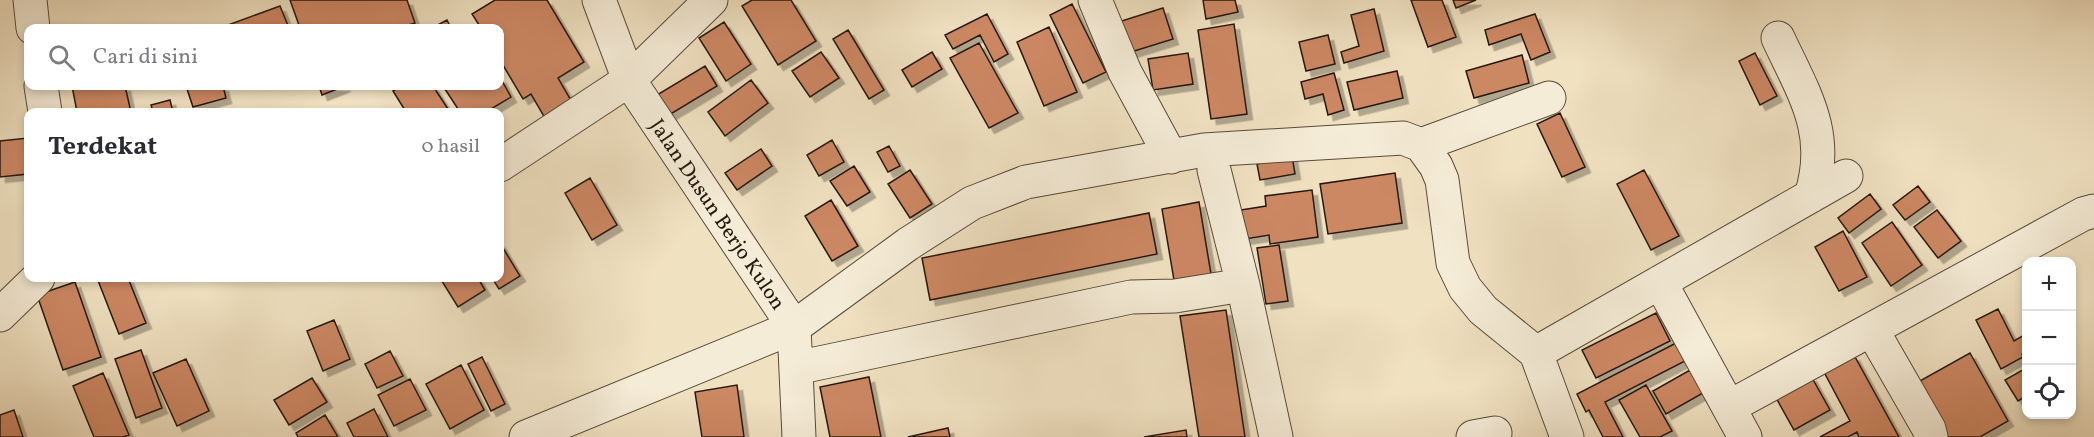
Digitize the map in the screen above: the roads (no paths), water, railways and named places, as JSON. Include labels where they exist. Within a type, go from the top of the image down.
[{"type":"street","points":[[30,0],[33,24]]},
{"type":"street","name":"Jalan Dusun Berjo Kulon","points":[[599,0],[629,80],[794,327],[799,437]]},
{"type":"street","points":[[504,162],[629,80],[711,0]]},
{"type":"street","points":[[1095,0],[1125,72],[1171,156]]},
{"type":"street","points":[[1778,38],[1816,123],[1819,163],[1811,196]]},
{"type":"street","points":[[42,90],[44,108]]},
{"type":"street","points":[[1421,145],[1549,99]]},
{"type":"street","points":[[526,437],[794,327],[908,244],[972,203],[1026,182],[1204,150],[1403,138],[1421,145],[1436,166],[1442,180],[1454,263],[1465,288],[1483,310],[1536,353],[1567,437]]},
{"type":"street","points":[[1214,170],[1243,285],[1276,437]]},
{"type":"street","points":[[1536,353],[1846,176]]},
{"type":"street","points":[[1729,407],[2089,213]]},
{"type":"street","points":[[0,315],[34,282]]},
{"type":"street","points":[[1660,282],[1745,437]]},
{"type":"street","points":[[796,368],[1131,297],[1175,296],[1243,285]]},
{"type":"street","points":[[1872,330],[1929,429],[1931,437]]}]
